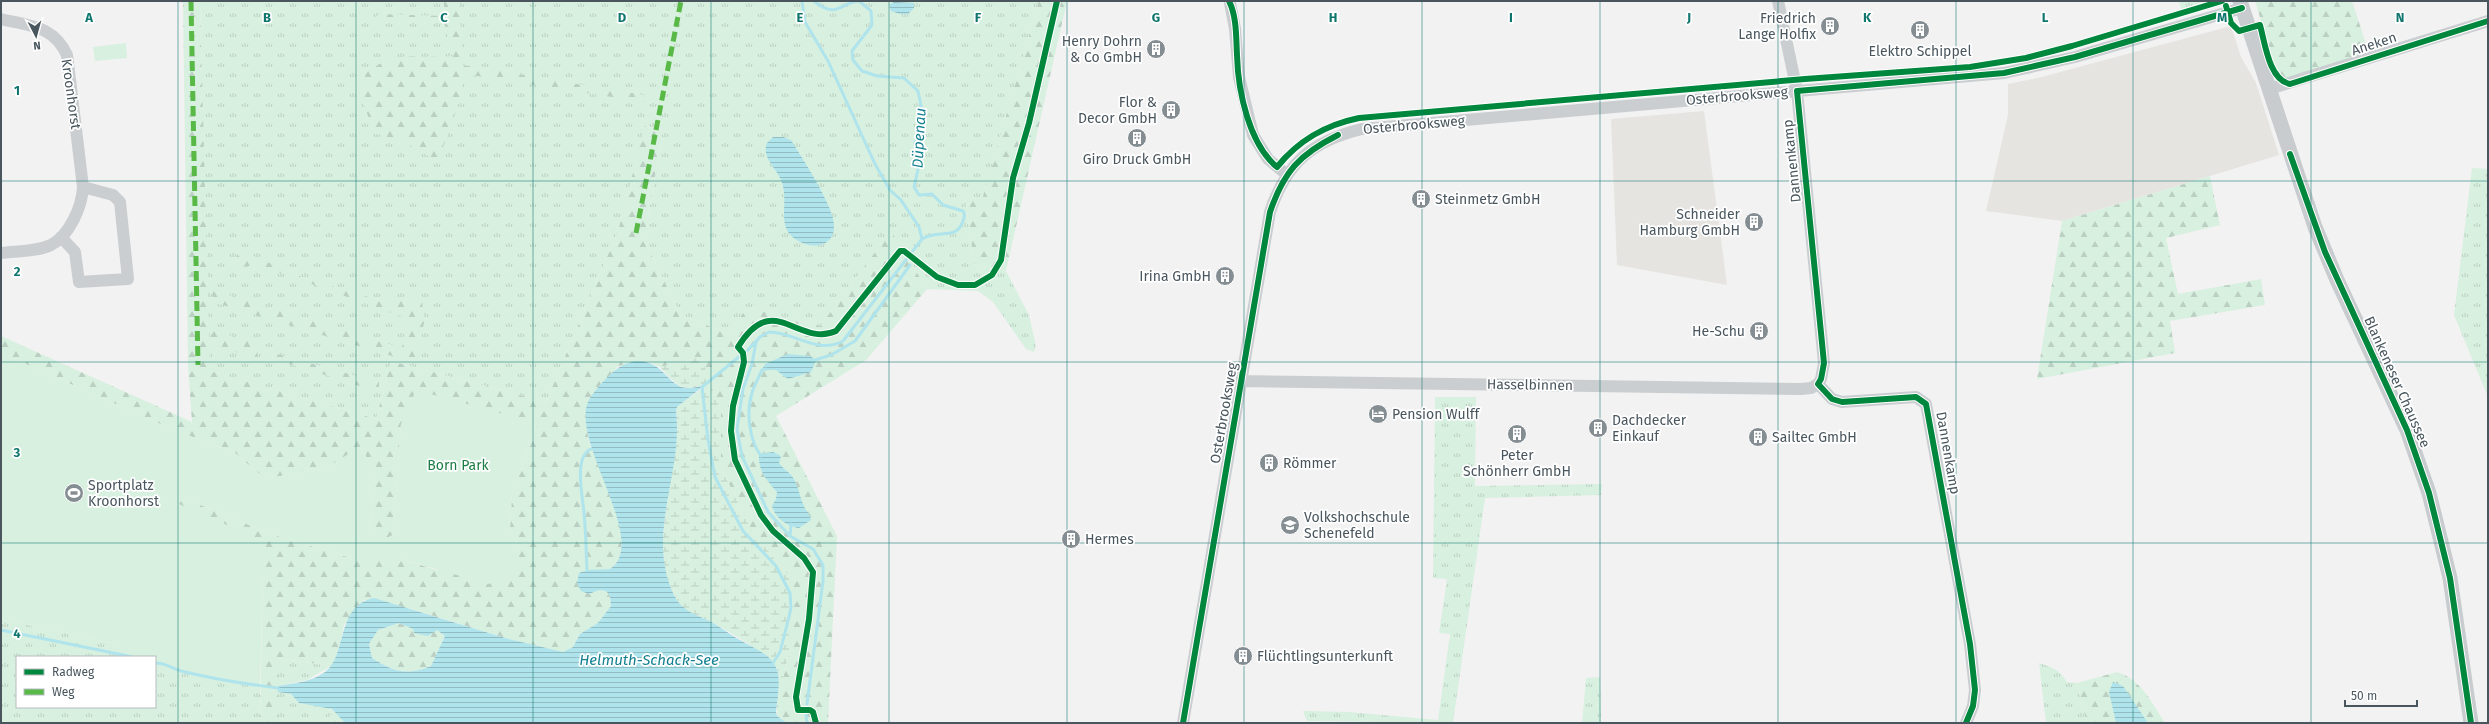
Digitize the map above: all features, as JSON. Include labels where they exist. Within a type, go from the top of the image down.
[{"type":"main road","name":"Blankeneser Chaussee","points":[[2241,4],[2318,233],[2407,430],[2429,493],[2450,578],[2471,723]]},
{"type":"street","name":"Dannenkamp","points":[[1778,1],[1797,91],[1824,363],[1821,379],[1818,384],[1832,399],[1842,402],[1916,397],[1926,404],[1970,644],[1975,690],[1973,706],[1966,723]]},
{"type":"street","points":[[1230,3],[1235,29],[1239,77],[1253,135],[1268,159],[1286,174]]},
{"type":"street","name":"Osterbrooksweg","points":[[1183,723],[1270,212],[1277,191],[1286,174],[1298,160],[1318,145],[1338,135],[1362,129],[2004,73],[2075,57],[2241,4]]},
{"type":"street","name":"Kroonhorst","points":[[1,19],[36,27],[48,32],[62,45],[67,55],[83,187],[79,207],[61,237],[50,246],[1,253]]},
{"type":"street","name":"Aneken","points":[[2269,89],[2488,21]]},
{"type":"street","points":[[61,237],[75,252],[79,282],[128,279],[120,202],[113,195],[83,187]]},
{"type":"street","name":"Hasselbinnen","points":[[1242,381],[1699,388],[1811,388],[1818,384]]},
{"type":"shaded area","points":[[2231,26],[2241,57],[2256,83],[2279,155],[2062,221],[1986,211],[2008,115],[2008,84],[2038,78]]},
{"type":"shaded area","points":[[1704,111],[1727,285],[1617,265],[1611,119]]},
{"type":"green space","points":[[183,1],[200,1],[210,371],[376,419],[391,361],[546,402],[618,231],[645,126],[663,130],[644,240],[681,315],[729,334],[747,307],[820,326],[891,231],[927,289],[866,360],[776,416],[837,536],[828,723],[787,723],[777,716],[777,702],[790,650],[790,577],[753,533],[721,468],[721,412],[701,357],[660,367],[647,361],[618,366],[588,402],[586,419],[588,436],[614,505],[619,525],[621,543],[619,558],[610,569],[584,571],[589,594],[599,590],[606,591],[610,596],[611,606],[598,623],[580,634],[573,647],[563,652],[505,638],[411,609],[364,600],[344,625],[338,654],[331,666],[278,658],[278,723],[260,723],[263,572],[161,496],[191,501],[274,535],[351,558],[398,558],[437,570],[519,549],[510,529],[512,493],[537,423],[401,424],[393,535],[380,542],[370,532],[375,475],[361,447],[328,467],[265,479],[234,452],[176,431],[1,353],[1,336],[192,422],[188,367]]},
{"type":"green space","points":[[200,1],[1039,1],[982,201],[976,200],[972,194],[965,195],[974,264],[1006,271],[1029,315],[1036,346],[1034,352],[1026,349],[993,302],[978,291],[927,289],[891,232],[820,326],[747,307],[729,334],[681,315],[644,240],[663,130],[646,126],[618,231],[546,402],[391,361],[376,419],[209,371]]},
{"type":"green space","points":[[444,1],[459,1],[463,65],[644,95],[644,102],[477,76],[464,78],[452,125],[437,161],[406,143],[374,133],[360,93],[362,77],[384,62],[394,58],[452,56],[444,22],[375,17],[380,14],[444,16]]},
{"type":"green space","points":[[1039,1],[1067,1],[1006,271],[974,264],[965,195],[972,194],[976,200],[982,200]]},
{"type":"green space","points":[[2179,1],[2206,1],[2181,9]]},
{"type":"green space","points":[[2255,1],[2352,1],[2369,53],[2285,81],[2277,74]]},
{"type":"green space","points":[[126,43],[127,58],[95,61],[93,47]]},
{"type":"green space","points":[[2472,168],[2488,169],[2488,397],[2454,315]]},
{"type":"green space","points":[[2210,176],[2220,225],[2166,238],[2178,294],[2261,279],[2265,305],[2170,321],[2175,353],[2037,379],[2062,221]]},
{"type":"green space","points":[[240,250],[304,278],[382,301],[400,298],[422,300],[424,323],[415,363],[213,302],[212,290],[402,348],[408,319],[259,265],[241,267],[233,264]]},
{"type":"green space","points":[[212,330],[258,344],[257,359],[211,344]]},
{"type":"green space","name":"Born Park","points":[[1,353],[176,431],[234,452],[265,479],[328,467],[361,446],[375,475],[370,532],[380,541],[393,535],[401,424],[416,390],[537,423],[512,493],[510,529],[519,549],[518,563],[505,579],[488,584],[398,558],[351,558],[274,535],[191,501],[163,497],[259,539],[263,572],[260,686],[180,671],[166,664],[156,663],[156,656],[116,655],[116,644],[1,619]]},
{"type":"green space","points":[[277,354],[379,382],[379,392],[274,359]]},
{"type":"green space","points":[[701,357],[721,412],[721,468],[753,533],[790,577],[790,650],[777,702],[779,677],[777,669],[767,657],[737,637],[686,610],[680,604],[669,583],[664,560],[663,535],[677,434],[676,411],[677,407],[701,389],[700,386],[687,388],[677,384],[660,367]]},
{"type":"green space","points":[[1435,397],[1476,397],[1475,486],[1602,484],[1601,495],[1485,498],[1453,723],[1307,721],[1303,711],[1349,712],[1438,720],[1450,634],[1439,633],[1447,579],[1433,578]]},
{"type":"green space","points":[[1,619],[116,644],[124,654],[130,656],[16,656],[16,708],[156,708],[156,663],[181,671],[260,686],[260,723],[4,723],[1,721]]},
{"type":"green space","points":[[399,623],[414,629],[437,630],[445,636],[431,666],[407,672],[387,667],[372,658],[369,644],[378,630]]},
{"type":"green space","points":[[278,658],[331,666],[307,680],[278,686]]},
{"type":"green space","points":[[2039,663],[2055,670],[2062,675],[2067,682],[2077,683],[2087,723],[2046,723]]},
{"type":"green space","points":[[2117,672],[2133,680],[2139,686],[2165,723],[2087,723],[2077,683]]},
{"type":"green space","points":[[1600,677],[1601,723],[1582,723],[1586,678]]},
{"type":"green space","points":[[278,692],[291,694],[299,703],[326,707],[336,712],[321,723],[278,723]]},
{"type":"green space","points":[[336,712],[345,723],[321,723]]},
{"type":"water","points":[[894,2],[914,3],[914,8],[908,14],[900,14],[891,11],[889,5]]},
{"type":"water","points":[[773,137],[783,137],[791,140],[824,196],[833,218],[834,226],[832,235],[827,242],[821,245],[804,244],[790,235],[786,228],[784,217],[783,186],[779,176],[767,158],[766,153],[767,143]]},
{"type":"water","points":[[788,354],[810,356],[816,360],[811,372],[788,379],[776,370],[762,370],[765,364]]},
{"type":"water","name":"Helmuth-Schack-See","points":[[635,361],[646,362],[655,366],[681,386],[689,388],[700,386],[701,388],[677,407],[676,411],[677,434],[675,457],[664,527],[663,551],[666,574],[675,597],[682,606],[762,652],[775,664],[779,679],[776,712],[777,716],[787,723],[345,723],[332,709],[299,703],[291,694],[278,692],[278,686],[309,680],[325,672],[332,664],[337,654],[347,620],[353,611],[362,603],[374,598],[505,638],[563,652],[573,647],[580,634],[598,623],[611,606],[610,596],[606,591],[599,590],[589,594],[581,591],[577,583],[579,573],[587,570],[610,569],[620,556],[621,537],[616,515],[590,442],[586,420],[588,402],[609,376],[620,367]],"holes":[[[399,623],[413,629],[414,633],[428,636],[437,630],[445,636],[431,666],[407,672],[387,667],[372,658],[369,644],[378,630]]]},
{"type":"water","points":[[773,452],[781,456],[779,463],[794,480],[798,487],[802,502],[809,514],[811,520],[799,528],[786,524],[782,521],[772,506],[776,499],[777,492],[761,470],[759,454]]},
{"type":"water","points":[[2113,682],[2123,686],[2148,723],[2116,723],[2109,692]]},
{"type":"waterway","points":[[802,1],[805,22],[828,61],[875,164],[890,190],[901,200],[919,227],[922,239]]},
{"type":"waterway","name":"Düpenau","points":[[747,351],[760,337],[769,332],[788,335],[806,342],[824,346],[833,345],[843,341],[922,239],[934,234],[951,233],[956,231],[960,227],[964,216],[963,211],[943,205],[932,194],[919,195],[914,187],[920,161],[915,144],[923,115],[918,91],[904,78],[877,76],[862,71],[853,60],[852,51],[872,25],[871,11],[859,1],[834,10],[828,9],[814,1]]},
{"type":"waterway","points":[[812,361],[831,355],[855,341],[910,265]]},
{"type":"waterway","name":"Düpenau","points":[[756,342],[752,364],[743,389],[737,429],[742,456],[768,512],[790,536],[813,549],[823,565],[823,581],[807,704]]},
{"type":"waterway","name":"Düpenau","points":[[702,387],[740,356]]},
{"type":"waterway","points":[[761,456],[751,434],[749,409],[754,387],[762,370],[766,369]]},
{"type":"waterway","points":[[702,387],[708,440],[715,477],[743,531],[776,566],[790,593],[791,608],[788,621],[780,652],[773,663]]},
{"type":"waterway","points":[[587,570],[585,527],[580,478],[582,460],[585,453],[591,449]]},
{"type":"waterway","points":[[790,536],[791,524]]},
{"type":"waterway","points":[[1,630],[128,656]]},
{"type":"waterway","points":[[156,663],[181,671],[205,676],[278,688]]},
{"type":"waterway","name":"Düpenau","points":[[806,715],[807,723]]},
{"type":"marked path","points":[[191,1],[198,365]]},
{"type":"marked path","points":[[636,233],[681,1]]},
{"type":"cycle path","points":[[816,723],[813,712],[810,710],[798,710],[796,697],[809,619],[813,572],[804,558],[773,531],[761,515],[735,460],[731,431],[733,406],[744,362],[743,353],[738,347],[751,330],[763,322],[774,321],[810,333],[822,334],[836,331],[900,251],[904,251],[937,277],[958,285],[975,285],[992,275],[1001,260],[1013,178],[1029,123],[1057,1]]},
{"type":"cycle path","points":[[1229,1],[1235,21],[1238,69],[1247,116],[1259,145],[1267,157],[1277,167],[1294,149],[1324,129],[1359,118],[1805,79],[1970,67],[2026,58],[2072,46],[2222,1]]},
{"type":"cycle path","points":[[2226,6],[2231,23],[2239,31],[2260,25],[2266,51],[2277,76],[2290,84],[2488,21]]},
{"type":"cycle path","points":[[1966,723],[1973,706],[1975,690],[1970,644],[1926,404],[1916,397],[1842,402],[1832,399],[1818,384],[1821,379],[1824,363],[1797,91],[2004,73],[2075,57],[2242,8]]},
{"type":"cycle path","points":[[1183,723],[1270,212],[1281,185],[1295,165],[1313,149],[1338,135]]},
{"type":"cycle path","points":[[2290,154],[2325,252],[2407,430],[2429,493],[2450,578],[2471,723]]},
{"type":"place","name":"Friedrich Lange Holfix","points":[[1830,26]]},
{"type":"place","name":"Elektro Schippel","points":[[1920,30]]},
{"type":"place","name":"Henry Dohrn & Co GmbH","points":[[1156,49]]},
{"type":"place","name":"Flor & Decor GmbH","points":[[1171,110]]},
{"type":"place","name":"Giro Druck GmbH","points":[[1137,138]]},
{"type":"place","name":"Steinmetz GmbH","points":[[1421,199]]},
{"type":"place","name":"Schneider Hamburg GmbH","points":[[1754,222]]},
{"type":"place","name":"Irina GmbH","points":[[1225,276]]},
{"type":"place","name":"He-Schu","points":[[1759,331]]},
{"type":"place","name":"Pension Wulff","points":[[1378,414]]},
{"type":"place","name":"Dachdecker Einkauf","points":[[1598,428]]},
{"type":"place","name":"Peter Schönherr GmbH","points":[[1517,434]]},
{"type":"place","name":"Sailtec GmbH","points":[[1758,437]]},
{"type":"place","name":"Römmer","points":[[1269,463]]},
{"type":"place","name":"Sportplatz Kroonhorst","points":[[74,493]]},
{"type":"place","name":"Volkshochschule Schenefeld","points":[[1290,525]]},
{"type":"place","name":"Hermes","points":[[1071,539]]},
{"type":"place","name":"Flüchtlingsunterkunft","points":[[1243,656]]}]
